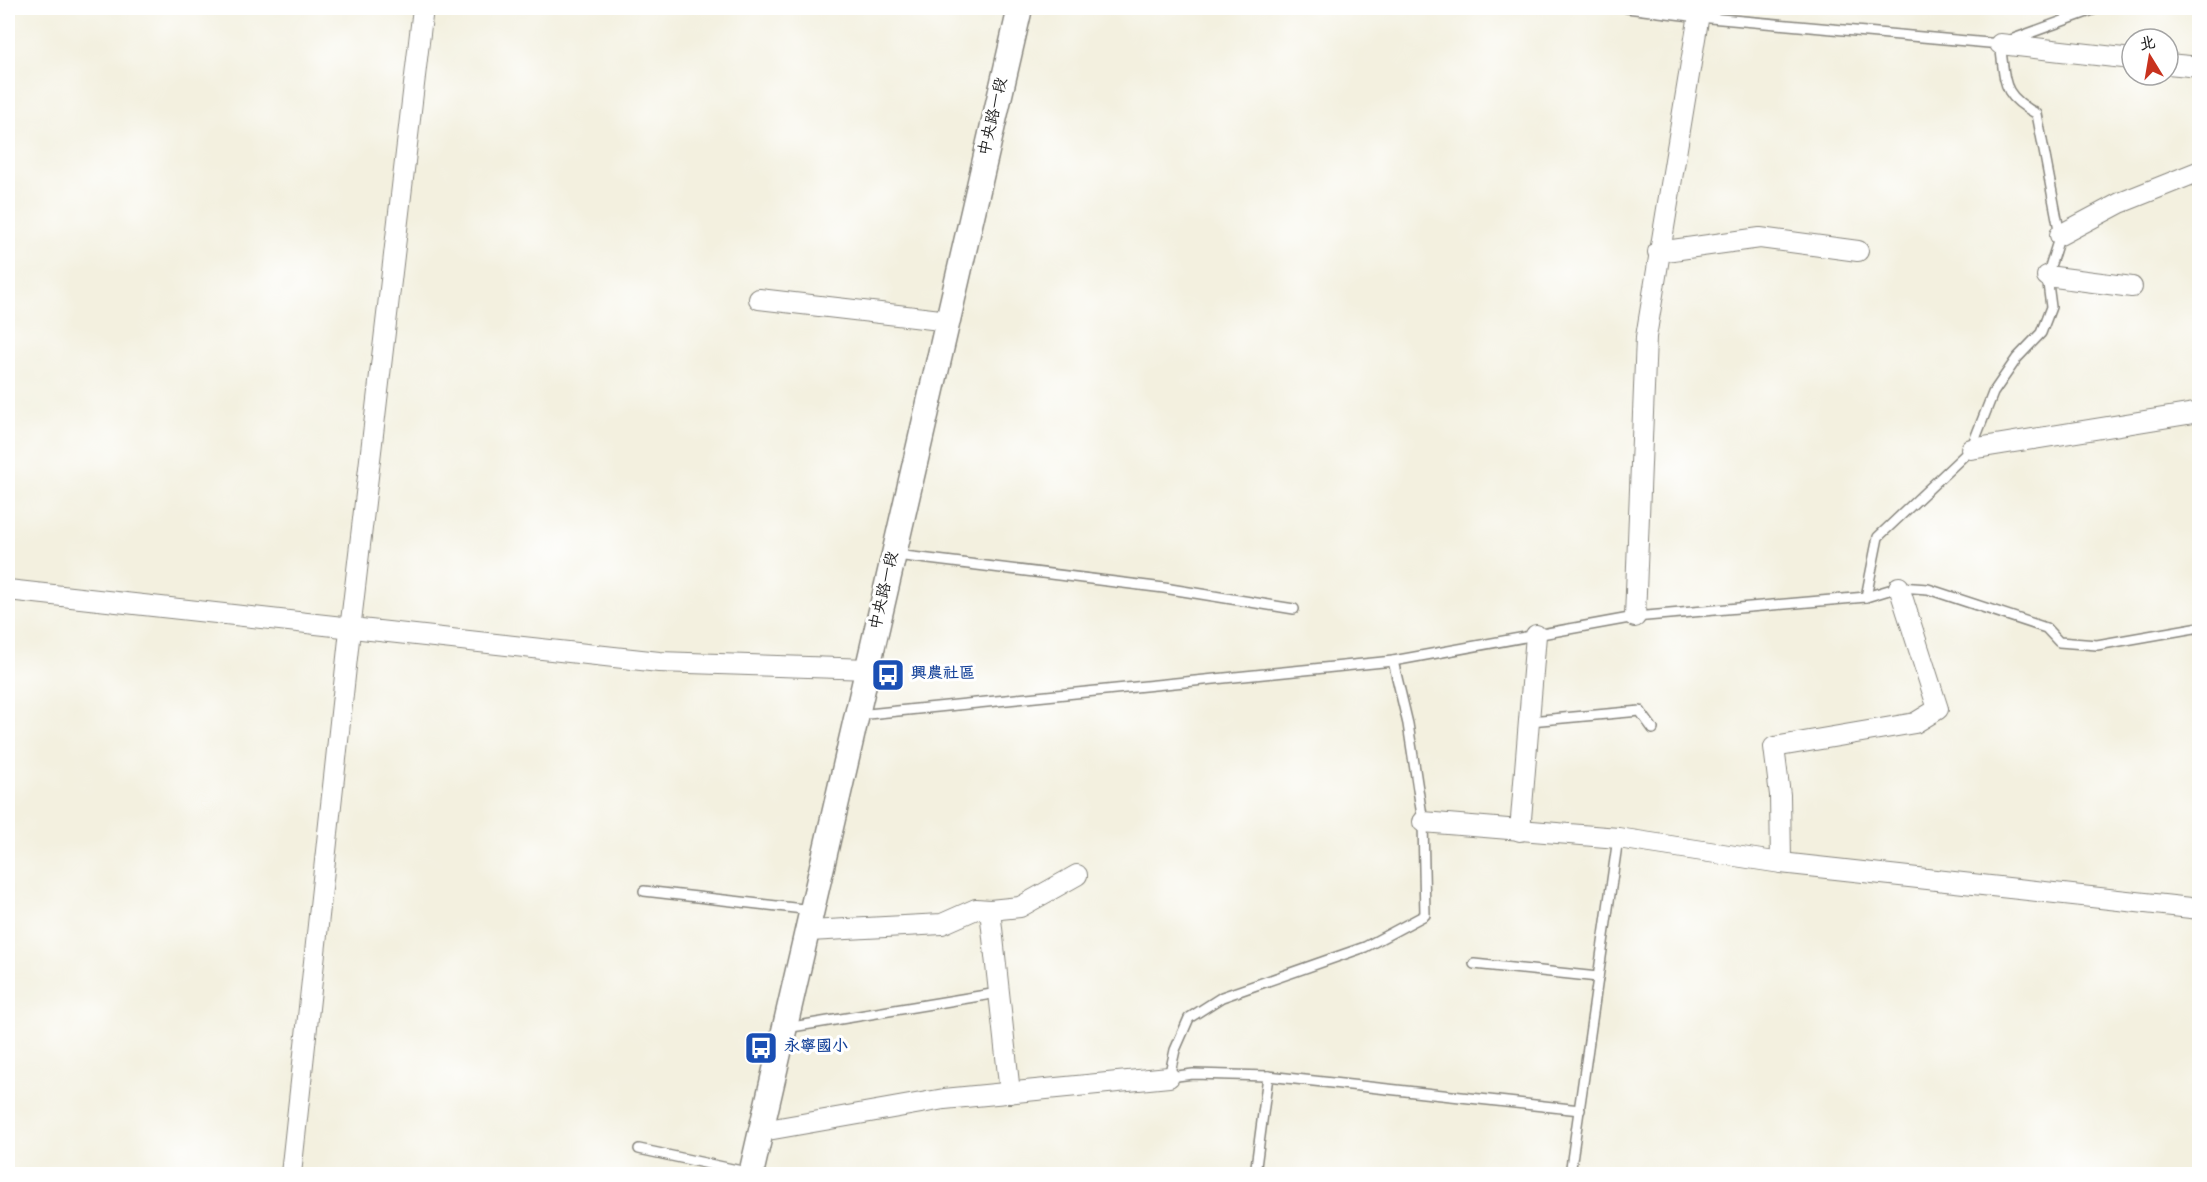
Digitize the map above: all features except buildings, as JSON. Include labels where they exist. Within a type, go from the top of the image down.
[{"type":"street","points":[[291,1174],[350,630],[423,8]]},
{"type":"street","name":"中央路一段","points":[[752,1174],[1020,8]]},
{"type":"street","points":[[1635,617],[1646,337],[1658,252],[1700,12]]},
{"type":"street","points":[[2000,44],[2120,58]]},
{"type":"street","points":[[2180,66],[2199,68]]},
{"type":"street","points":[[2060,235],[2120,204],[2199,171]]},
{"type":"street","points":[[1658,252],[1760,238],[1858,251]]},
{"type":"street","points":[[2047,276],[2132,287]]},
{"type":"street","points":[[759,299],[949,321]]},
{"type":"street","points":[[1971,449],[2199,412]]},
{"type":"street","points":[[1781,863],[1780,795],[1774,747],[1915,723],[1938,709],[1899,587]]},
{"type":"street","points":[[8,590],[350,630],[659,662],[868,669]]},
{"type":"street","points":[[1520,831],[1536,635]]},
{"type":"street","points":[[1423,822],[1618,838],[1781,863],[2199,909]]},
{"type":"street","points":[[811,921],[942,924],[976,909],[1020,907],[1077,875]]},
{"type":"street","points":[[990,910],[1010,1093]]},
{"type":"street","points":[[762,1131],[944,1099],[1169,1077]]},
{"type":"lane","points":[[1628,8],[1700,12],[2000,44],[2098,8]]},
{"type":"lane","points":[[1866,597],[1878,537],[1971,449],[1993,393],[2017,358],[2041,333],[2051,308],[2047,276],[2060,235],[2037,114],[2017,104],[2007,91],[2000,44]]},
{"type":"lane","points":[[894,555],[1164,588],[1294,609]]},
{"type":"lane","points":[[858,715],[1393,662],[1635,617],[1866,597],[1899,587],[1928,589],[2046,628],[2059,642],[2097,645],[2199,627]]},
{"type":"lane","points":[[1393,662],[1408,724],[1423,822],[1425,915],[1365,946],[1222,997],[1189,1018],[1175,1050],[1169,1077],[1193,1074],[1268,1076],[1580,1110]]},
{"type":"lane","points":[[1530,721],[1640,711],[1653,729]]},
{"type":"lane","points":[[1570,1174],[1618,838]]},
{"type":"lane","points":[[645,891],[811,921]]},
{"type":"lane","points":[[1474,964],[1598,977]]},
{"type":"lane","points":[[786,1028],[998,993]]},
{"type":"lane","points":[[1255,1174],[1268,1076]]},
{"type":"lane","points":[[639,1149],[752,1174]]},
{"type":"place","name":"興農社區","points":[[888,675]]},
{"type":"place","name":"永寧國小","points":[[761,1048]]}]
